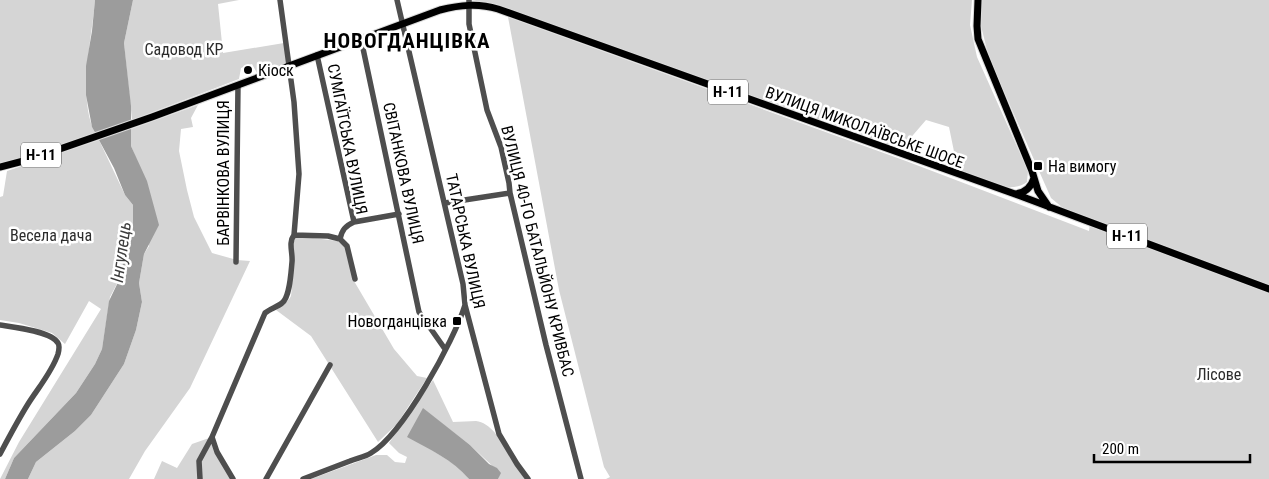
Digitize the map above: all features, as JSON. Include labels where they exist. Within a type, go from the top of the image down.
[{"type":"main road","points":[[978,0],[978,39],[1040,194],[1049,207]]},
{"type":"main road","name":"ВУЛИЦЯ МИКОЛАЇВСЬКЕ ШОСЕ","points":[[0,167],[81,142],[440,10],[469,2],[498,9],[1015,194]]},
{"type":"main road","points":[[1015,194],[1027,190],[1034,178]]},
{"type":"main road","name":"Н-11","points":[[1015,194],[1269,289]]},
{"type":"street","points":[[200,479],[199,461],[212,437],[265,313],[272,307],[282,303],[288,294],[292,261],[291,239],[294,235],[299,174],[290,65],[280,0]]},
{"type":"street","name":"ТАТАРСЬКА ВУЛИЦЯ","points":[[397,0],[445,203],[466,305],[499,434],[528,479]]},
{"type":"street","name":"ВУЛИЦЯ 40-ГО БАТАЛЬЙОНУ КРИВБАС","points":[[469,2],[469,24],[487,110],[501,147],[510,183],[510,193],[580,479]]},
{"type":"street","name":"СВІТАНКОВА ВУЛИЦЯ","points":[[361,39],[419,312],[445,349]]},
{"type":"street","name":"СУМГАЇТСЬКА ВУЛИЦЯ","points":[[317,55],[354,222],[347,225],[340,239]]},
{"type":"street","name":"БАРВІНКОВА ВУЛИЦЯ","points":[[236,262],[238,84]]},
{"type":"street","points":[[445,203],[510,193]]},
{"type":"street","points":[[354,222],[399,214]]},
{"type":"street","points":[[294,235],[328,236],[340,239],[347,246],[355,279]]},
{"type":"street","points":[[303,479],[372,453],[388,438],[399,426],[429,380],[460,323],[466,305]]},
{"type":"street","points":[[0,325],[35,331],[52,337],[59,345],[58,355],[50,370],[27,405],[0,454]]},
{"type":"street","points":[[266,479],[330,365]]},
{"type":"street","points":[[212,437],[217,452],[233,479]]},
{"type":"green space","points":[[0,0],[95,0],[86,85],[90,118],[95,133],[0,167]]},
{"type":"green space","name":"Садовод КР","points":[[133,0],[239,0],[218,4],[223,53],[284,43],[287,63],[257,73],[252,64],[241,68],[239,79],[132,120],[124,43]]},
{"type":"green space","points":[[471,0],[972,0],[970,25],[977,57],[1028,171],[1027,182],[1020,186],[1002,187],[958,171],[949,127],[926,120],[901,149],[498,5]]},
{"type":"green space","points":[[981,0],[1269,0],[1269,285],[1063,208],[1051,198],[989,58],[981,26]]},
{"type":"green space","name":"Лісове","points":[[508,17],[906,161],[1089,231],[1090,222],[1269,289],[1269,479],[606,479],[610,477],[604,467],[559,290]]},
{"type":"green space","points":[[198,105],[191,118],[193,127],[181,129],[179,151],[194,217],[212,253],[237,260],[250,261],[190,388],[145,451],[129,479],[28,479],[36,462],[75,431],[91,415],[124,364],[136,330],[142,302],[139,283],[144,254],[149,246],[138,163],[131,146],[131,129]]},
{"type":"green space","name":"Весела дача","points":[[99,140],[125,195],[133,205],[133,224],[126,241],[121,276],[110,297],[102,349],[95,364],[76,393],[14,458],[5,479],[0,479],[19,442],[101,309],[89,301],[65,344],[52,333],[19,323],[0,320],[0,197],[3,196],[7,171]]},
{"type":"green space","points":[[296,236],[338,241],[345,247],[354,281],[394,349],[417,376],[427,378],[397,424],[378,442],[311,336],[276,310],[291,296],[293,244]]},
{"type":"green space","points":[[433,380],[453,422],[476,421],[484,423],[498,436],[525,479],[498,479],[500,473],[470,445],[423,409],[435,452],[460,468],[469,479],[311,479],[376,455],[387,455],[395,462],[405,463],[407,457],[399,453],[389,443]]},
{"type":"green space","points":[[212,437],[233,479],[154,479],[162,461],[177,468],[192,444]]},
{"type":"shaded area","points":[[95,0],[133,0],[124,43],[131,106],[131,146],[147,181],[159,225],[144,254],[139,283],[142,302],[136,330],[124,364],[91,415],[75,431],[36,462],[28,479],[5,479],[14,458],[76,393],[95,364],[102,349],[109,301],[121,276],[126,241],[133,224],[133,205],[125,195],[114,168],[92,127],[86,95],[86,66]]},
{"type":"shaded area","points":[[423,408],[470,445],[489,464],[497,468],[501,473],[498,479],[469,479],[448,461],[407,437]]},
{"type":"place","name":"Кіоск","points":[[248,70]]},
{"type":"place","name":"На вимогу","points":[[1038,166]]},
{"type":"place","name":"Новогданцівка","points":[[457,321]]},
{"type":"district","name":"НОВОГДАНЦІВКА","points":[[407,41]]},
{"type":"water label","name":"Інгулець","points":[[121,252]]}]
